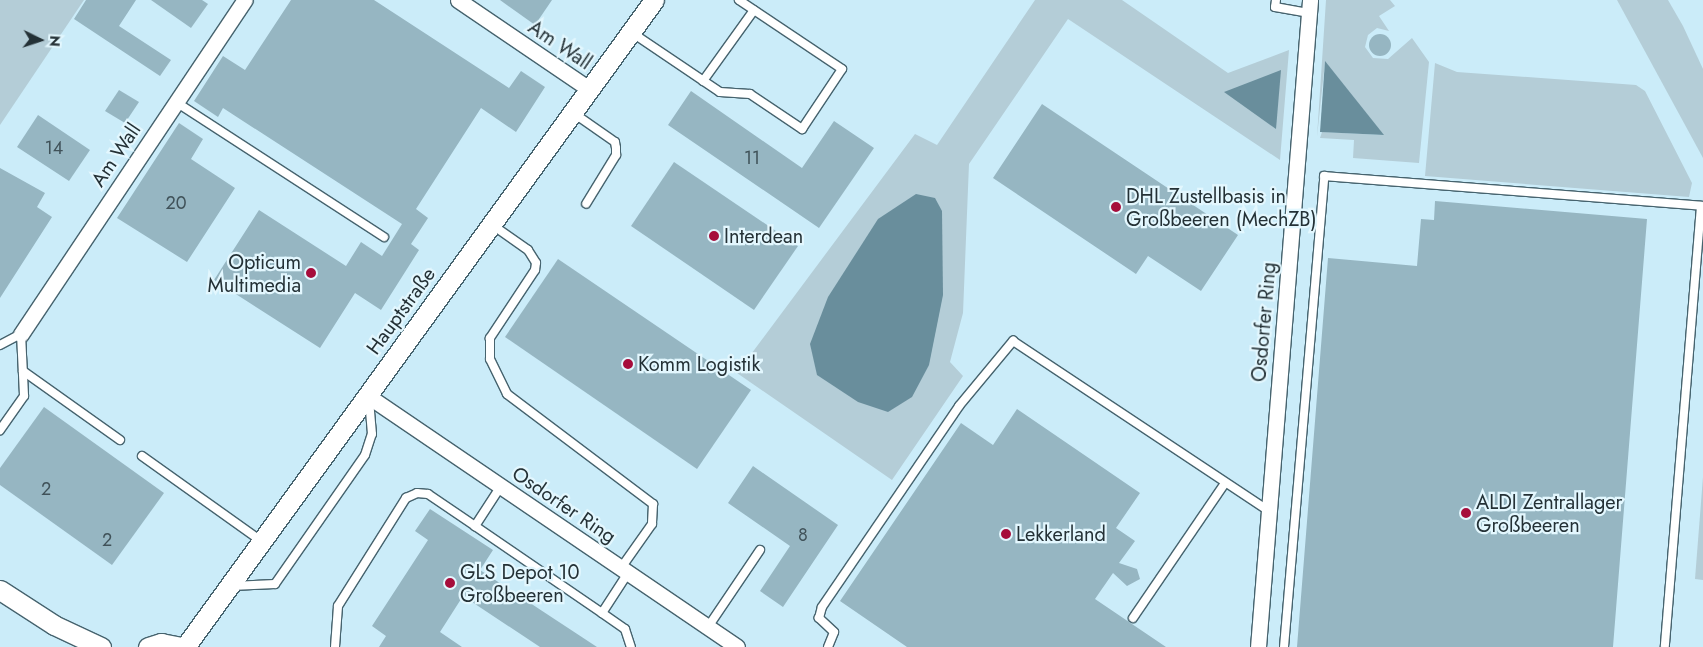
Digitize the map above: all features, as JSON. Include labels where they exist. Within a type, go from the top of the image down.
[{"type":"street","name":"Am Wall","points":[[21,334],[245,0]]},
{"type":"street","name":"Am Wall","points":[[458,0],[589,89]]},
{"type":"street","name":"Hauptstraße","points":[[183,647],[230,586],[654,0]]},
{"type":"street","name":"Osdorfer Ring","points":[[1258,647],[1309,7]]},
{"type":"street","name":"Osdorfer Ring","points":[[368,396],[737,647]]},
{"type":"street","points":[[0,590],[54,625],[101,647]]},
{"type":"street","points":[[148,647],[161,643],[183,647]]},
{"type":"lane","points":[[631,32],[720,92],[750,94],[802,129],[842,69],[739,0]]},
{"type":"lane","points":[[1276,0],[1275,7],[1309,7]]},
{"type":"lane","points":[[703,81],[754,10]]},
{"type":"lane","points":[[176,102],[384,236]]},
{"type":"lane","points":[[572,112],[615,142],[616,148],[616,155],[586,204]]},
{"type":"lane","points":[[1284,647],[1324,176],[1701,206],[1665,647]]},
{"type":"lane","points":[[491,224],[528,250],[536,263],[535,270],[490,338],[490,359],[507,394],[653,504],[652,524],[602,613]]},
{"type":"lane","points":[[0,345],[21,334],[24,396],[0,430]]},
{"type":"lane","points":[[828,647],[834,632],[819,618],[822,607],[959,406],[1013,341],[1269,511]]},
{"type":"lane","points":[[23,371],[120,440]]},
{"type":"lane","points":[[230,586],[275,584],[365,455],[372,434],[368,396]]},
{"type":"lane","points":[[142,456],[262,542]]},
{"type":"lane","points":[[1133,618],[1225,483]]},
{"type":"lane","points":[[475,526],[501,486]]},
{"type":"lane","points":[[334,647],[338,606],[406,498],[417,493],[428,494],[602,613],[624,629],[631,647]]},
{"type":"lane","points":[[708,627],[760,550]]},
{"type":"shaded area","points":[[0,0],[84,0],[0,125]]},
{"type":"shaded area","points":[[1035,0],[1122,0],[1228,73],[1289,50],[1280,160],[1068,19],[969,164],[963,313],[950,362],[963,376],[892,480],[737,373],[915,134],[937,145]]},
{"type":"shaded area","points":[[1326,0],[1390,0],[1395,6],[1379,16],[1389,31],[1377,28],[1368,35],[1365,47],[1373,58],[1388,59],[1412,38],[1429,62],[1419,163],[1353,158],[1354,140],[1320,138],[1322,132],[1383,135],[1325,62],[1317,137]]},
{"type":"shaded area","points":[[1617,0],[1668,0],[1683,26],[1703,69],[1703,158]]},
{"type":"shaded area","points":[[1325,61],[1384,135],[1320,132]]},
{"type":"shaded area","points":[[1435,63],[1457,72],[1636,85],[1645,91],[1692,183],[1689,197],[1425,176]]},
{"type":"shaded area","points":[[1281,70],[1276,129],[1224,92]]},
{"type":"shaded area","points":[[916,194],[935,198],[942,211],[943,295],[929,365],[912,397],[888,412],[858,402],[817,375],[810,344],[828,297],[878,219]]},
{"type":"shaded area","points":[[1703,477],[1703,580],[1695,579]]},
{"type":"building","points":[[86,0],[136,0],[119,26],[171,60],[160,76],[74,19]]},
{"type":"building","points":[[151,0],[202,0],[208,4],[191,28]]},
{"type":"building","points":[[291,0],[374,0],[509,88],[521,71],[545,87],[516,132],[481,108],[416,209],[428,218],[411,244],[419,250],[381,310],[355,293],[320,348],[214,280],[259,210],[346,266],[361,242],[382,256],[402,224],[223,108],[218,117],[194,101],[223,56],[245,70]]},
{"type":"building","points":[[500,0],[552,0],[535,25]]},
{"type":"building","points":[[1376,34],[1384,34],[1391,41],[1391,49],[1384,56],[1376,56],[1369,49],[1369,41]]},
{"type":"building","points":[[119,90],[139,102],[125,123],[105,111]]},
{"type":"building","points":[[691,91],[802,168],[834,121],[874,148],[819,228],[668,125]]},
{"type":"building","name":"DHL Zustellbasis in Großbeeren (MechZB)","points":[[1042,104],[1238,235],[1201,291],[1148,256],[1136,274],[993,178]]},
{"type":"building","points":[[38,115],[90,150],[69,181],[17,147]]},
{"type":"building","points":[[179,123],[203,139],[191,159],[235,188],[187,262],[117,218]]},
{"type":"building","name":"Interdean","points":[[674,162],[798,246],[754,310],[631,226]]},
{"type":"building","points":[[0,168],[45,193],[37,207],[52,217],[0,298]]},
{"type":"building","name":"ALDI Zentrallager Großbeeren","points":[[1435,201],[1647,219],[1613,647],[1297,647],[1328,258],[1417,266],[1421,219],[1434,220]]},
{"type":"building","name":"Komm Logistik","points":[[558,259],[751,390],[697,469],[505,337]]},
{"type":"building","points":[[44,407],[164,493],[112,565],[0,485],[0,468]]},
{"type":"building","name":"Lekkerland","points":[[1017,409],[1140,493],[1116,528],[1135,541],[1119,563],[1137,569],[1140,579],[1127,586],[1113,573],[1095,599],[1166,647],[907,647],[840,601],[961,423],[993,445]]},
{"type":"building","points":[[753,466],[838,525],[783,607],[760,591],[790,546],[728,503]]},
{"type":"building","name":"GLS Depot 10 Großbeeren","points":[[430,509],[493,550],[480,570],[597,647],[540,647],[463,596],[440,632],[462,647],[379,647],[386,636],[372,626],[428,540],[415,531]]},
{"type":"place","name":"DHL Zustellbasis in Großbeeren (MechZB)","points":[[1116,207]]},
{"type":"place","name":"Interdean","points":[[714,236]]},
{"type":"place","name":"Opticum Multimedia","points":[[311,273]]},
{"type":"place","name":"Komm Logistik","points":[[628,364]]},
{"type":"place","name":"ALDI Zentrallager Großbeeren","points":[[1466,513]]},
{"type":"place","name":"Lekkerland","points":[[1006,534]]},
{"type":"place","name":"GLS Depot 10 Großbeeren","points":[[450,583]]}]
